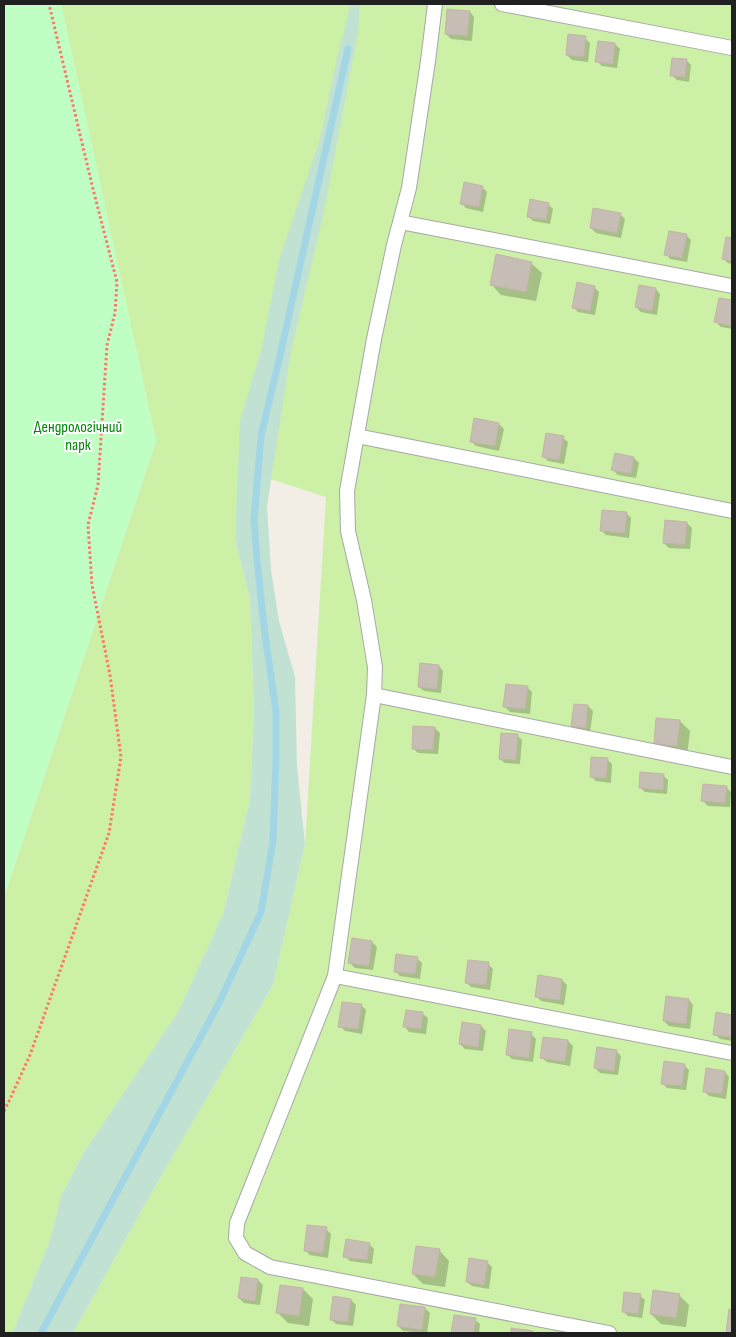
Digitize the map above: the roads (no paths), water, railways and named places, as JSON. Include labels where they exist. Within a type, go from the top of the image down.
[{"type":"lane","points":[[435,4],[409,188],[374,339],[347,491],[348,531],[364,600],[375,667],[374,695],[335,976],[237,1223],[236,1238],[245,1253],[270,1267],[609,1333]]},
{"type":"lane","points":[[502,4],[732,48]]},
{"type":"lane","points":[[400,222],[732,286]]},
{"type":"lane","points":[[357,436],[732,511]]},
{"type":"lane","points":[[374,695],[732,767]]},
{"type":"lane","points":[[335,976],[732,1053]]},
{"type":"waterway","points":[[41,1333],[219,1003],[261,912],[273,841],[276,758],[276,711],[265,635],[254,519],[261,436],[348,49]]},
{"type":"park label","name":"Дендрологічний парк","points":[[78,435]]}]
